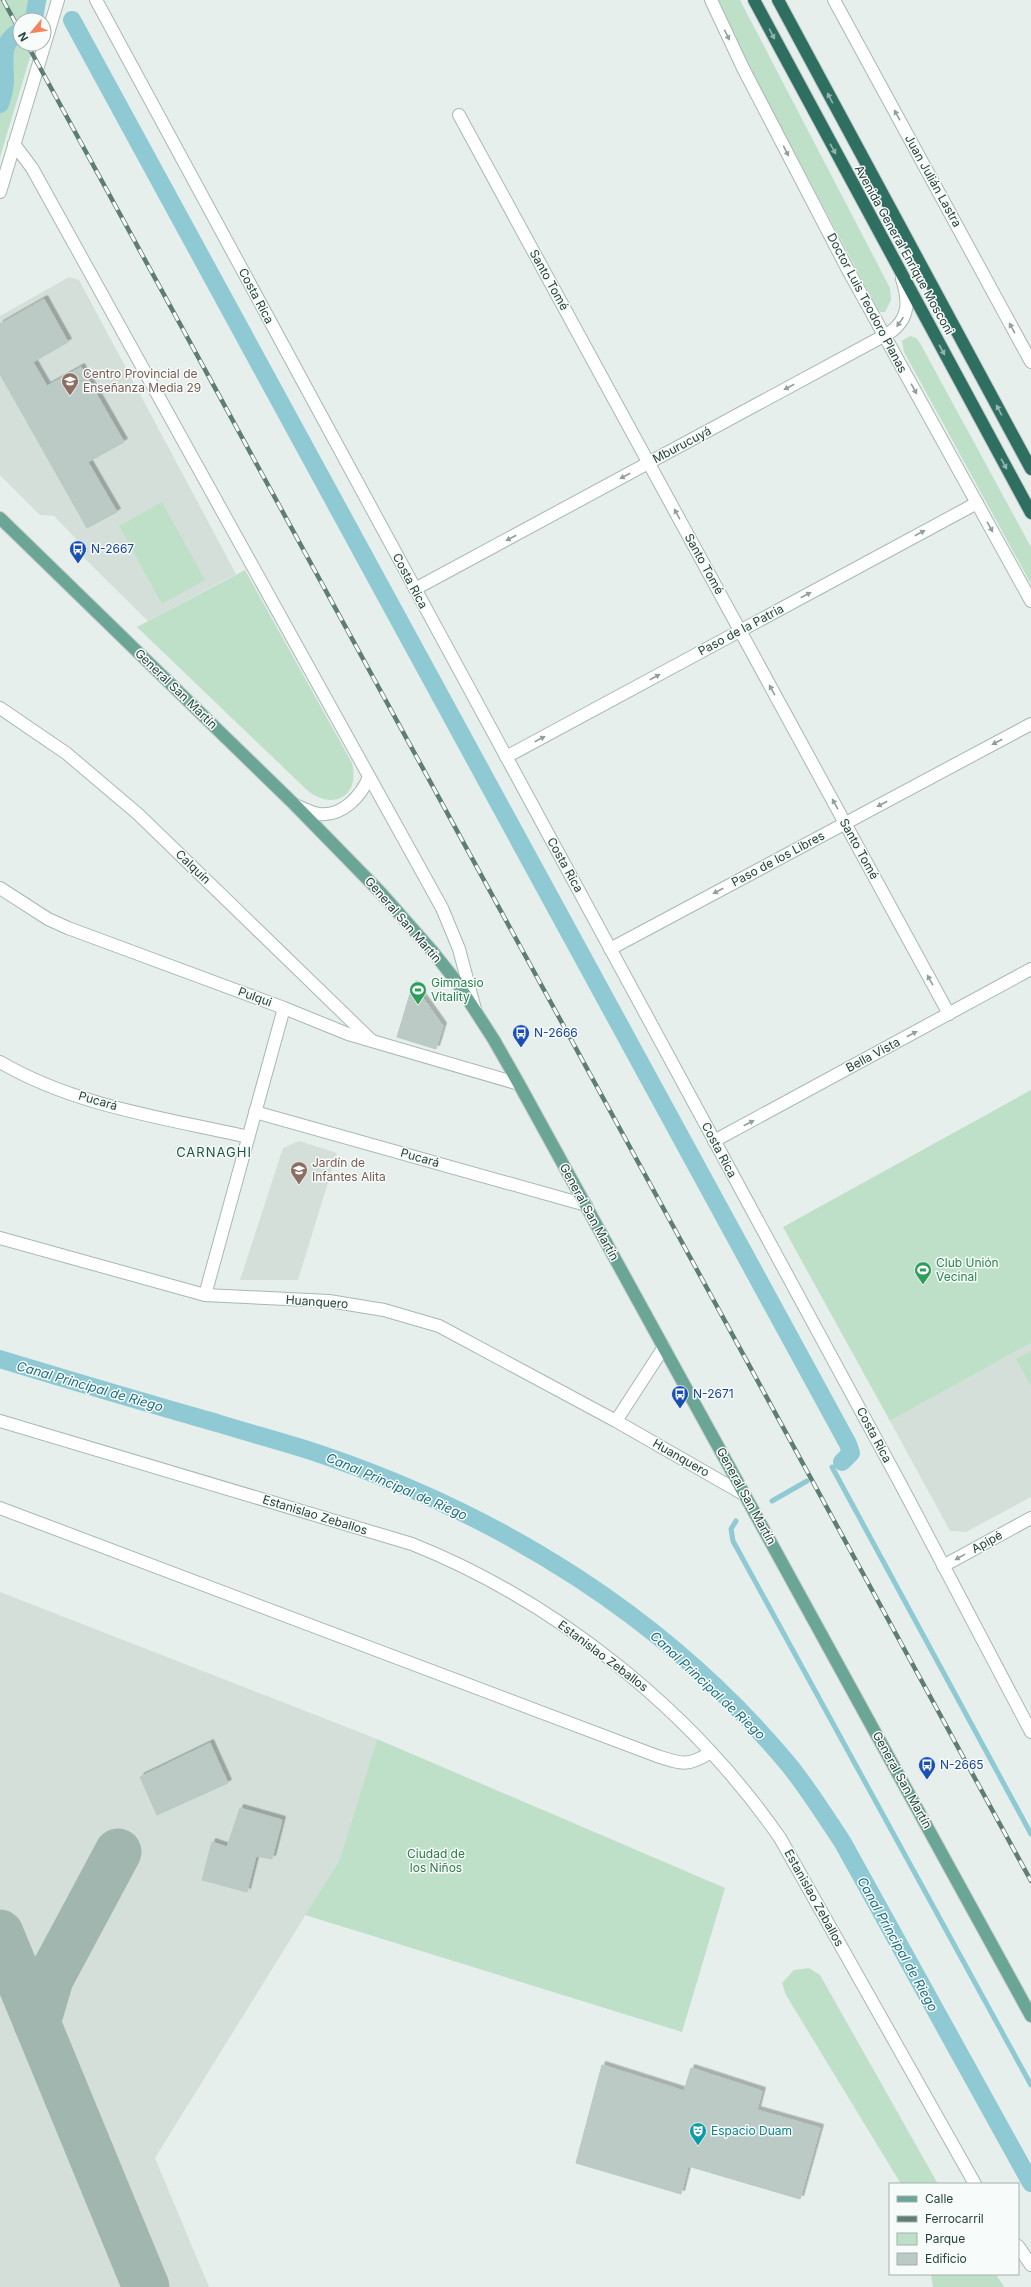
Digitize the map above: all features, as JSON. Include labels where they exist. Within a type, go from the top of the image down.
[{"type":"highway","name":"Avenida General Enrique Mosconi","points":[[754,0],[1031,513]]},
{"type":"highway","name":"Avenida General Enrique Mosconi","points":[[778,0],[1031,469]]},
{"type":"main road","name":"General San Martín","points":[[0,518],[295,805],[408,922],[433,952],[476,1010],[586,1205],[1031,2016]]},
{"type":"street","points":[[0,192],[58,0]]},
{"type":"street","name":"Costa Rica","points":[[96,0],[901,1485],[942,1566],[1031,1732]]},
{"type":"street","name":"Doctor Luis Teodoro Planas","points":[[711,0],[743,68],[884,336],[1031,601]]},
{"type":"street","name":"Juan Julián Lastra","points":[[834,0],[1031,362]]},
{"type":"street","name":"Santo Tomé","points":[[459,115],[949,1014]]},
{"type":"street","points":[[14,144],[32,168],[451,927],[461,955],[476,1010]]},
{"type":"street","name":"Mburucuyá","points":[[415,590],[884,336],[898,326],[906,314],[907,298],[900,272]]},
{"type":"street","name":"Paso de la Patria","points":[[506,758],[977,503]]},
{"type":"street","name":"Calquín","points":[[0,708],[66,753],[127,804],[374,1043]]},
{"type":"street","name":"Paso de los Libres","points":[[610,949],[1031,724]]},
{"type":"street","points":[[295,805],[319,814],[340,810],[358,797],[369,777]]},
{"type":"street","name":"Pulqui","points":[[0,888],[48,919],[68,928],[374,1043],[519,1084]]},
{"type":"street","name":"Bella Vista","points":[[714,1141],[1031,969]]},
{"type":"street","points":[[205,1295],[284,1008]]},
{"type":"street","name":"Pucará","points":[[0,1062],[24,1076],[94,1102],[248,1137]]},
{"type":"street","name":"Pucará","points":[[255,1112],[586,1205]]},
{"type":"street","name":"Huanquero","points":[[0,1238],[205,1295],[329,1301],[384,1310],[414,1318],[459,1336],[616,1421],[745,1495]]},
{"type":"street","points":[[616,1421],[664,1347]]},
{"type":"street","name":"Estanislao Zeballos","points":[[0,1421],[412,1544],[447,1557],[511,1591],[575,1634],[641,1684],[670,1710],[711,1752],[744,1789],[780,1838],[974,2183]]},
{"type":"street","points":[[0,1508],[657,1756],[683,1764],[696,1762],[711,1752]]},
{"type":"street","name":"Apipé","points":[[942,1566],[1031,1518]]},
{"type":"street","points":[[1019,2247],[1031,2265]]},
{"type":"shaded area","name":"Centro Provincial de Enseñanza Media 29","points":[[69,277],[79,280],[236,574],[148,621],[78,552],[79,542],[54,516],[40,515],[0,475],[0,316]]},
{"type":"shaded area","name":"Jardín de Infantes Alita","points":[[299,1141],[337,1153],[298,1280],[240,1280],[283,1148]]},
{"type":"shaded area","points":[[1031,1343],[1031,1497],[966,1532],[950,1531],[890,1421]]},
{"type":"shaded area","points":[[0,1592],[377,1739],[339,1861],[155,2158],[209,2287],[0,2287]]},
{"type":"green space","points":[[0,0],[47,0],[43,12],[12,12],[12,52],[32,52],[0,157]]},
{"type":"green space","points":[[718,0],[740,0],[890,288],[891,300],[885,312],[880,312],[877,308],[752,72]]},
{"type":"green space","points":[[910,336],[916,338],[920,343],[1031,547],[1031,584],[904,352],[902,341]]},
{"type":"green space","points":[[162,502],[205,580],[162,604],[119,526]]},
{"type":"green space","points":[[245,570],[352,763],[352,784],[348,792],[343,797],[335,800],[327,800],[308,791],[137,627]]},
{"type":"green space","name":"Club Unión Vecinal","points":[[1031,1090],[1031,1343],[890,1421],[783,1227]]},
{"type":"green space","points":[[1031,1351],[1031,1386],[1016,1359]]},
{"type":"green space","name":"Ciudad de los Niños","points":[[377,1739],[725,1888],[682,2032],[305,1915],[339,1861]]},
{"type":"green space","points":[[809,1968],[820,1975],[937,2183],[900,2183],[786,1995],[782,1983],[794,1970]]},
{"type":"green space","points":[[931,2275],[997,2275],[1004,2287],[933,2287]]},
{"type":"building","points":[[44,299],[68,342],[33,362],[47,386],[81,367],[124,442],[88,462],[117,512],[87,528],[0,374],[0,324]]},
{"type":"building","name":"Gimnasio Vitality","points":[[413,984],[443,1026],[436,1049],[397,1037]]},
{"type":"building","points":[[210,1743],[228,1783],[157,1815],[140,1777]]},
{"type":"building","points":[[240,1808],[282,1820],[272,1859],[256,1856],[247,1892],[202,1880],[212,1842],[227,1847]]},
{"type":"building","name":"Espacio Duam","points":[[602,2065],[684,2091],[691,2068],[762,2091],[757,2110],[820,2128],[800,2199],[688,2166],[681,2194],[576,2163]]},
{"type":"waterway","points":[[35,12],[37,0]]},
{"type":"waterway","points":[[72,20],[848,1444],[851,1453],[842,1462]]},
{"type":"waterway","points":[[0,104],[5,86],[5,53],[8,42],[12,37]]},
{"type":"waterway","name":"Canal Principal de Riego","points":[[0,1359],[297,1446],[389,1480],[454,1508],[517,1541],[577,1578],[635,1618],[690,1663],[741,1712],[789,1765],[810,1794],[843,1843],[1031,2183]]},
{"type":"waterway","points":[[832,1467],[1031,1834]]},
{"type":"waterway","points":[[772,1501],[807,1481]]},
{"type":"waterway","points":[[736,1521],[731,1529],[733,1541],[1031,2085]]},
{"type":"taxiway","points":[[37,2023],[50,1979],[118,1852]]},
{"type":"taxiway","points":[[0,1933],[146,2287]]},
{"type":"railway","points":[[3,0],[12,16]]},
{"type":"railway","points":[[31,52],[1031,1881]]},
{"type":"place","name":"Centro Provincial de Enseñanza Media 29","points":[[70,396]]},
{"type":"place","name":"N-2667","points":[[78,564]]},
{"type":"place","name":"Gimnasio Vitality","points":[[418,1005]]},
{"type":"place","name":"N-2666","points":[[521,1048]]},
{"type":"place","name":"Jardín de Infantes Alita","points":[[299,1185]]},
{"type":"place","name":"Club Unión Vecinal","points":[[923,1285]]},
{"type":"place","name":"N-2671","points":[[680,1409]]},
{"type":"place","name":"N-2665","points":[[927,1780]]},
{"type":"place","name":"Espacio Duam","points":[[698,2146]]},
{"type":"district","name":"CARNAGHI","points":[[214,1152]]}]
